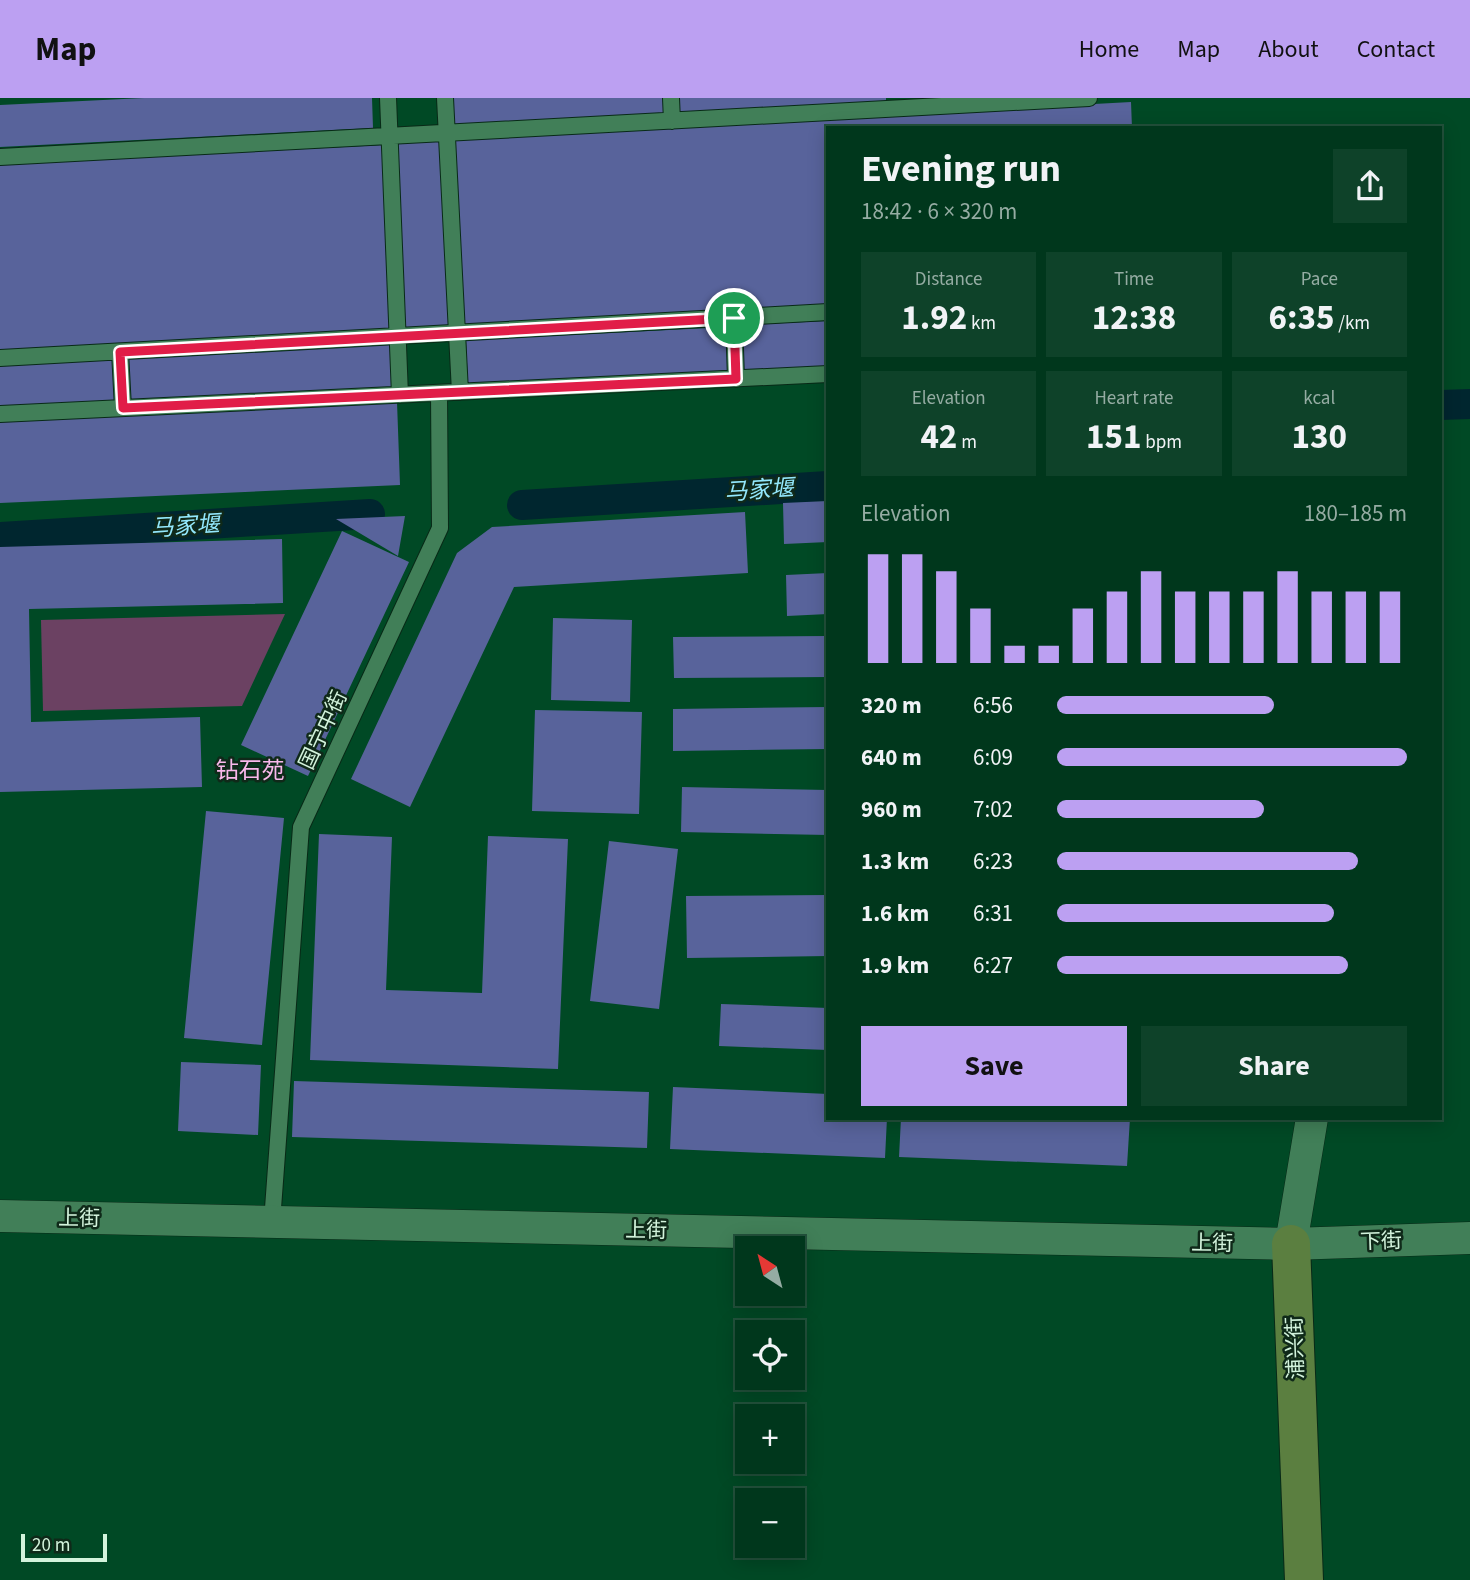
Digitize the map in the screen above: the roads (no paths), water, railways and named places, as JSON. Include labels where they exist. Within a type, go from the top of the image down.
[{"type":"street","name":"浦兴街","points":[[1304,1580],[1291,1244],[1312,1120]]},
{"type":"street","name":"上街","points":[[0,1216],[1291,1244]]},
{"type":"street","name":"下街","points":[[1291,1244],[1470,1238]]},
{"type":"lane","points":[[388,98],[400,395]]},
{"type":"lane","points":[[445,98],[460,392]]},
{"type":"lane","points":[[671,98],[672,121]]},
{"type":"lane","points":[[0,158],[672,121],[892,103],[1089,98]]},
{"type":"lane","points":[[0,358],[826,313]]},
{"type":"lane","points":[[734,318],[736,379]]},
{"type":"lane","points":[[120,352],[123,408]]},
{"type":"lane","points":[[0,414],[826,374]]},
{"type":"lane","name":"国宁中街","points":[[272,1222],[301,827],[440,528],[439,393]]},
{"type":"waterway","name":"马家堰","points":[[1442,405],[1470,404]]},
{"type":"waterway","name":"马家堰","points":[[522,505],[826,486]]},
{"type":"waterway","name":"马家堰","points":[[0,537],[370,514]]},
{"type":"district","name":"钻石苑","points":[[250,770]]}]
